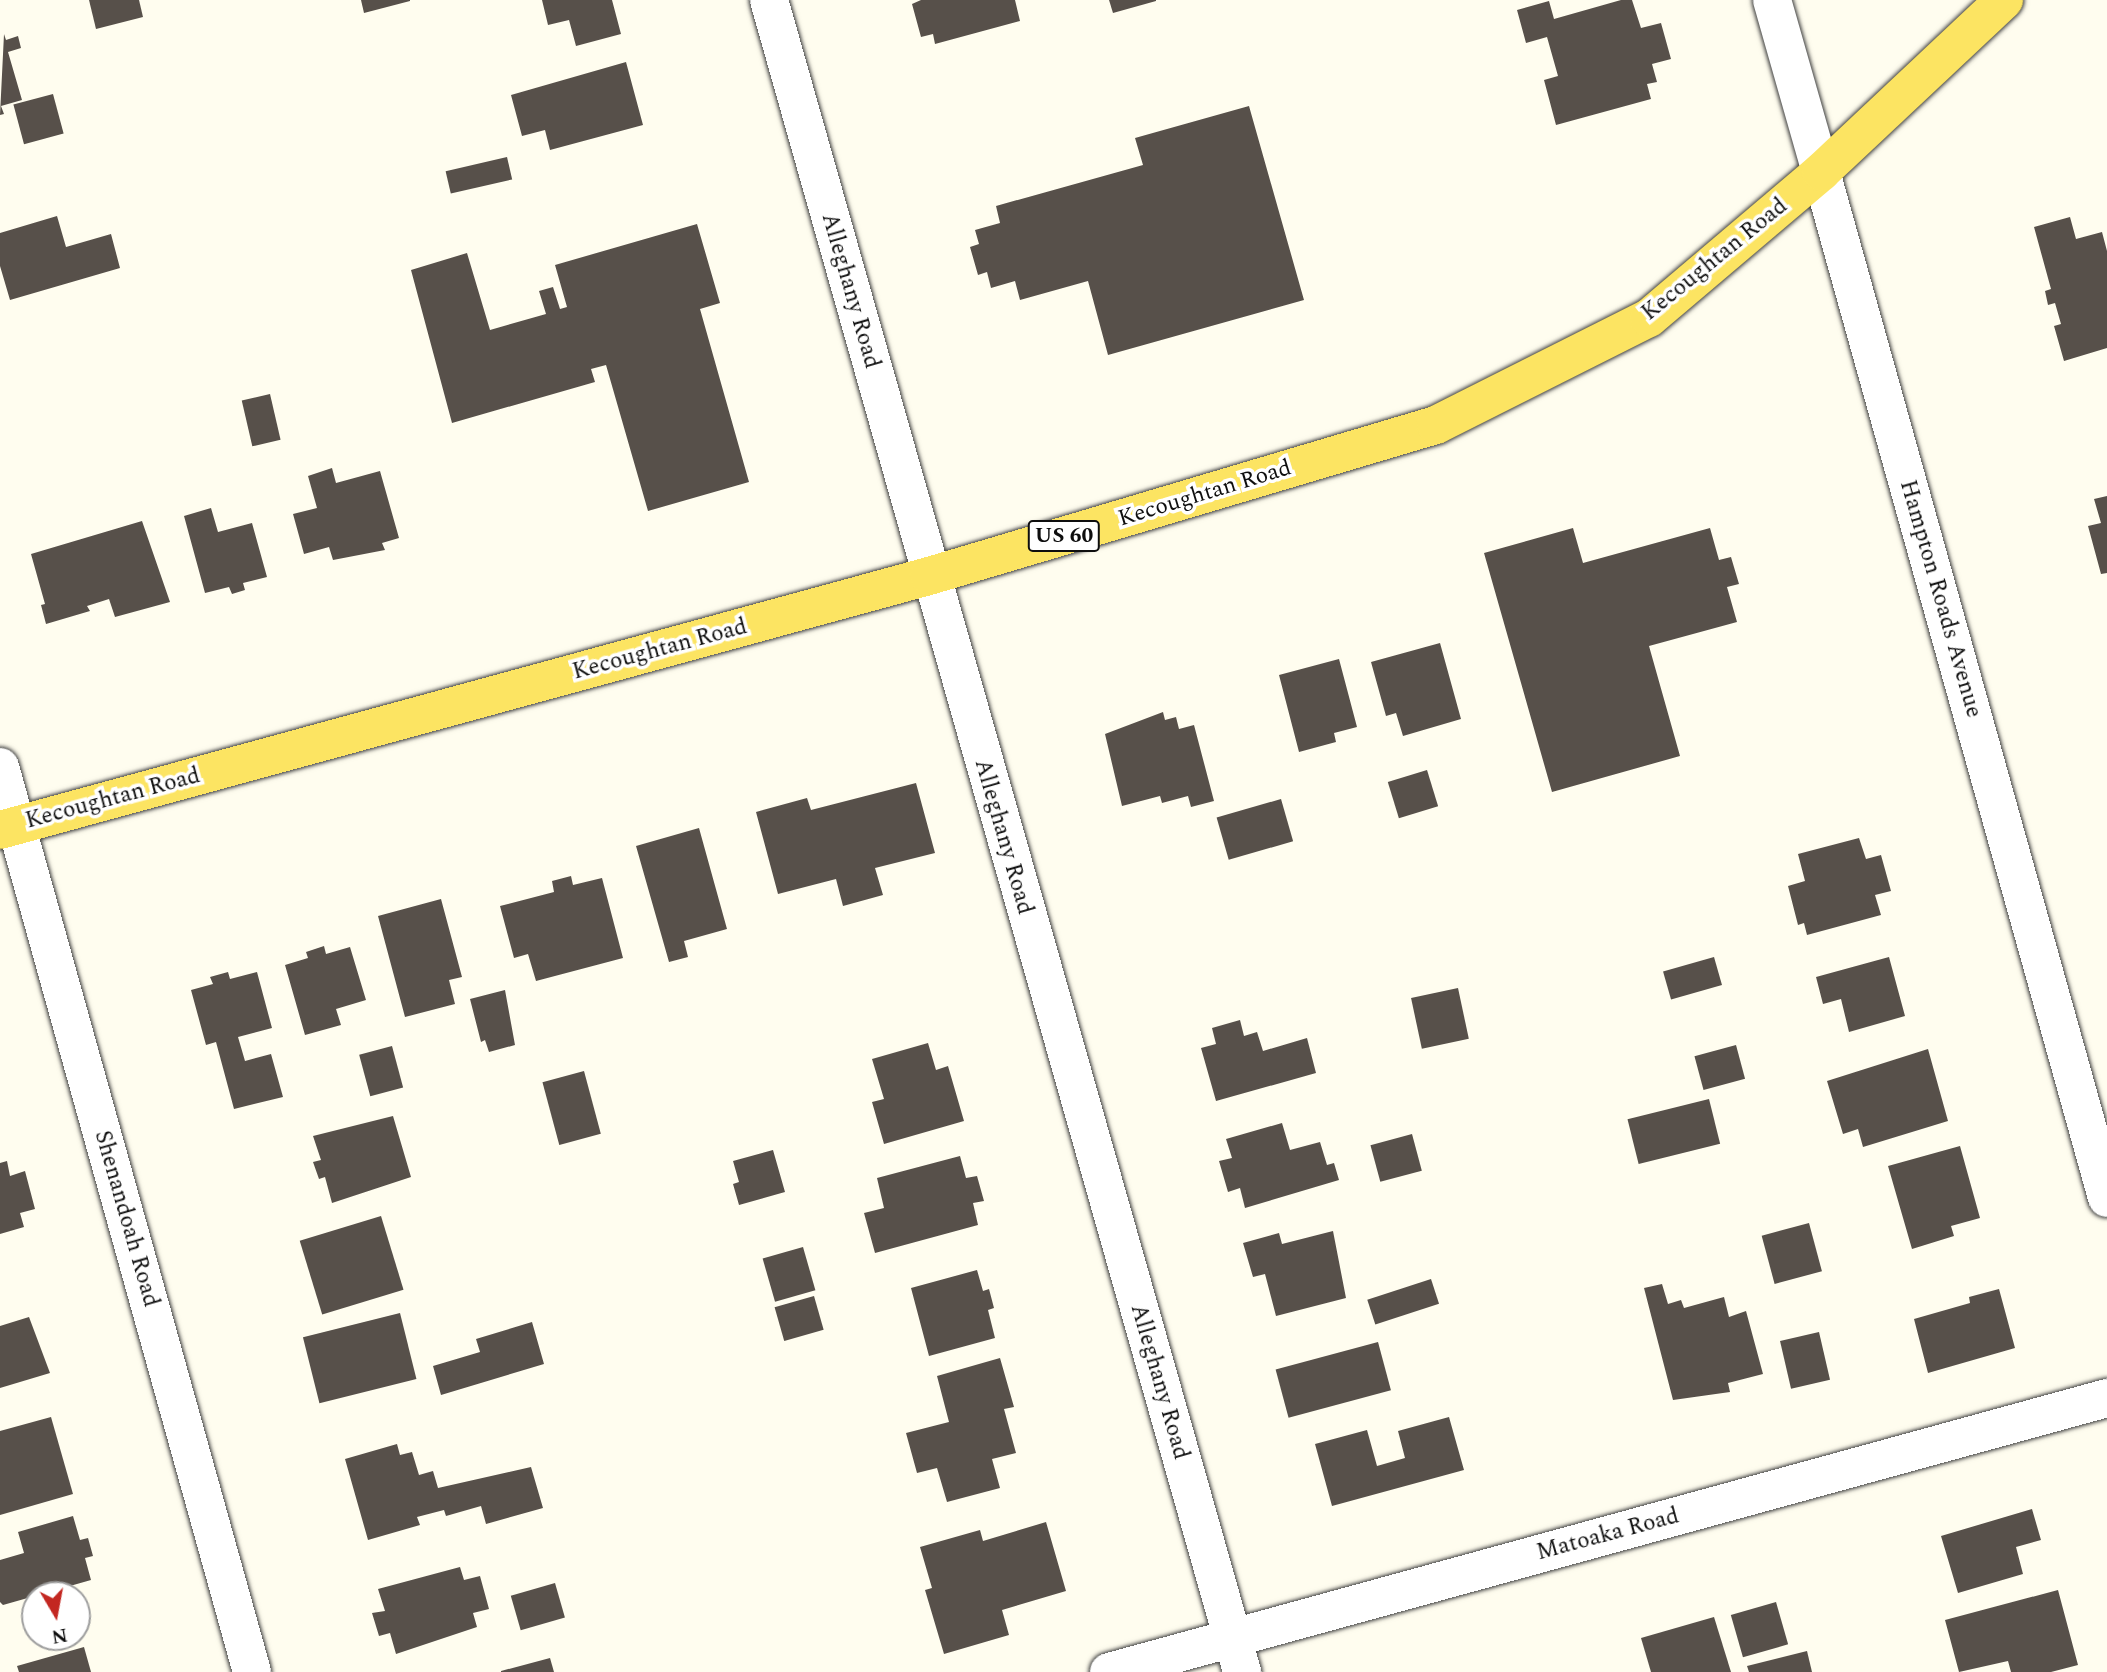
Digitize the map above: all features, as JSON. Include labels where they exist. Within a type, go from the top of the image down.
[{"type":"main road","name":"Kecoughtan Road","points":[[8,828],[929,576],[1436,425],[1649,318],[1821,172],[2004,0]]},
{"type":"street","name":"Alleghany Road","points":[[769,0],[929,576],[1237,1655]]},
{"type":"street","name":"Hampton Roads Avenue","points":[[1772,0],[2107,1198]]},
{"type":"street","name":"Shenandoah Road","points":[[0,767],[8,828],[251,1672]]},
{"type":"street","name":"Matoaka Road","points":[[1109,1672],[1237,1655],[2107,1398]]},
{"type":"building","points":[[89,0],[139,0],[143,17],[96,29]]},
{"type":"building","points":[[361,0],[410,0],[410,1],[364,13]]},
{"type":"building","points":[[542,0],[612,0],[621,34],[576,46],[569,20],[548,25]]},
{"type":"building","points":[[921,0],[1015,0],[1020,21],[935,44],[933,34],[921,37],[912,4]]},
{"type":"building","points":[[1109,0],[1156,0],[1156,1],[1113,13]]},
{"type":"building","points":[[1621,0],[1632,0],[1641,28],[1661,23],[1671,59],[1652,64],[1657,82],[1647,84],[1651,99],[1556,125],[1544,80],[1558,76],[1547,37],[1526,43],[1517,10],[1549,1],[1554,19]]},
{"type":"building","points":[[4,34],[6,40],[18,36],[21,48],[8,52],[22,100],[1,106],[4,114],[0,115]]},
{"type":"building","points":[[626,62],[643,125],[550,150],[545,130],[522,136],[511,95]]},
{"type":"building","points":[[53,94],[64,134],[24,144],[13,105]]},
{"type":"building","points":[[1249,106],[1304,300],[1108,355],[1088,281],[1020,300],[1015,281],[991,288],[987,272],[978,275],[970,247],[979,244],[975,230],[1000,223],[996,206],[1143,165],[1135,138]]},
{"type":"building","points":[[507,157],[512,179],[451,194],[446,171]]},
{"type":"building","points":[[57,216],[66,247],[111,234],[120,268],[10,300],[0,266],[0,233]]},
{"type":"building","points":[[2070,217],[2076,239],[2102,232],[2107,251],[2107,348],[2064,361],[2054,326],[2061,324],[2055,303],[2048,305],[2045,291],[2051,289],[2034,227]]},
{"type":"building","points":[[697,224],[720,303],[700,309],[749,482],[648,511],[606,365],[591,369],[595,382],[452,423],[411,270],[467,253],[490,330],[546,314],[539,291],[553,287],[560,309],[567,307],[555,265]]},
{"type":"building","points":[[270,394],[281,440],[252,446],[242,401]]},
{"type":"building","points":[[332,468],[336,483],[380,471],[399,538],[382,543],[385,550],[333,560],[329,547],[304,554],[293,514],[317,508],[308,476]]},
{"type":"building","points":[[2107,496],[2107,573],[2101,574],[2088,526],[2101,523],[2094,499]]},
{"type":"building","points":[[211,508],[218,532],[252,523],[267,577],[243,583],[245,590],[232,594],[229,587],[205,593],[184,516]]},
{"type":"building","points":[[142,521],[170,602],[115,617],[109,599],[87,606],[90,611],[46,624],[41,605],[45,604],[31,554]]},
{"type":"building","points":[[1573,528],[1583,563],[1710,528],[1719,560],[1731,557],[1739,584],[1727,587],[1737,622],[1649,646],[1680,756],[1552,792],[1484,553]]},
{"type":"building","points":[[1440,643],[1461,719],[1403,736],[1396,713],[1386,716],[1371,662]]},
{"type":"building","points":[[1339,659],[1357,727],[1334,733],[1336,742],[1299,752],[1279,675]]},
{"type":"building","points":[[1163,712],[1165,720],[1176,717],[1179,729],[1194,725],[1214,801],[1191,807],[1188,796],[1162,803],[1160,796],[1122,806],[1105,734]]},
{"type":"building","points":[[1427,770],[1438,806],[1399,818],[1388,782]]},
{"type":"building","points":[[916,783],[935,853],[875,868],[883,895],[843,906],[836,879],[778,894],[756,812],[807,798],[811,810]]},
{"type":"building","points":[[1281,799],[1293,841],[1229,860],[1217,817]]},
{"type":"building","points":[[699,828],[727,929],[684,941],[688,957],[669,962],[636,846]]},
{"type":"building","points":[[1859,838],[1866,859],[1881,855],[1891,891],[1875,895],[1881,915],[1807,935],[1804,923],[1798,925],[1788,886],[1805,881],[1798,854]]},
{"type":"building","points":[[571,876],[573,885],[602,878],[623,958],[536,981],[528,954],[514,958],[500,906],[554,892],[552,881]]},
{"type":"building","points":[[441,899],[462,977],[449,980],[455,1004],[405,1017],[378,916]]},
{"type":"building","points":[[324,946],[326,954],[350,947],[366,1000],[336,1009],[341,1025],[305,1035],[285,965],[308,958],[306,952]]},
{"type":"building","points":[[1714,957],[1722,985],[1671,999],[1663,972]]},
{"type":"building","points":[[1889,957],[1905,1016],[1849,1032],[1841,999],[1823,1004],[1816,977]]},
{"type":"building","points":[[228,972],[230,979],[257,972],[272,1028],[238,1037],[245,1061],[271,1054],[283,1097],[234,1109],[216,1042],[206,1045],[191,990],[213,984],[210,977]]},
{"type":"building","points":[[1458,988],[1469,1039],[1422,1049],[1411,998]]},
{"type":"building","points":[[505,990],[515,1045],[489,1052],[485,1040],[481,1042],[470,999]]},
{"type":"building","points":[[1240,1020],[1244,1036],[1257,1032],[1263,1051],[1307,1038],[1316,1073],[1216,1101],[1201,1048],[1216,1044],[1212,1028]]},
{"type":"building","points":[[928,1043],[936,1070],[948,1066],[964,1121],[884,1144],[872,1102],[884,1099],[872,1059]]},
{"type":"building","points":[[1736,1045],[1745,1079],[1704,1090],[1694,1056]]},
{"type":"building","points":[[392,1046],[403,1088],[370,1096],[359,1055]]},
{"type":"building","points":[[1928,1049],[1948,1121],[1863,1147],[1858,1129],[1843,1134],[1827,1081]]},
{"type":"building","points":[[584,1071],[601,1134],[559,1145],[542,1082]]},
{"type":"building","points":[[1709,1099],[1720,1144],[1639,1164],[1627,1119]]},
{"type":"building","points":[[393,1116],[411,1177],[332,1203],[325,1177],[319,1179],[313,1162],[321,1160],[313,1136]]},
{"type":"building","points":[[1282,1123],[1290,1150],[1320,1142],[1327,1165],[1334,1163],[1339,1180],[1245,1208],[1240,1188],[1228,1192],[1219,1161],[1232,1158],[1226,1139]]},
{"type":"building","points":[[1412,1134],[1422,1171],[1380,1182],[1370,1145]]},
{"type":"building","points":[[1960,1146],[1980,1218],[1951,1226],[1954,1236],[1912,1249],[1888,1166]]},
{"type":"building","points":[[773,1150],[785,1192],[739,1205],[733,1184],[739,1182],[733,1161]]},
{"type":"building","points":[[960,1156],[966,1178],[977,1176],[984,1201],[973,1203],[978,1225],[875,1253],[864,1213],[884,1208],[877,1178]]},
{"type":"building","points":[[7,1161],[10,1176],[25,1171],[35,1209],[20,1213],[24,1227],[0,1234],[0,1163]]},
{"type":"building","points":[[381,1216],[404,1290],[322,1314],[300,1241]]},
{"type":"building","points":[[1809,1223],[1822,1271],[1775,1284],[1762,1236]]},
{"type":"building","points":[[1333,1231],[1346,1298],[1276,1316],[1265,1274],[1253,1277],[1243,1243],[1279,1233],[1282,1244]]},
{"type":"building","points":[[803,1247],[815,1290],[775,1302],[763,1259]]},
{"type":"building","points":[[977,1270],[983,1291],[989,1289],[994,1308],[988,1310],[995,1338],[929,1356],[911,1288]]},
{"type":"building","points":[[1431,1279],[1439,1304],[1375,1324],[1367,1300]]},
{"type":"building","points":[[1662,1284],[1668,1304],[1681,1300],[1684,1308],[1724,1297],[1729,1317],[1746,1311],[1763,1374],[1728,1383],[1730,1392],[1673,1400],[1644,1288]]},
{"type":"building","points":[[1999,1289],[2015,1348],[1928,1373],[1914,1319],[1970,1303],[1969,1297]]},
{"type":"building","points":[[814,1296],[824,1330],[784,1341],[775,1307]]},
{"type":"building","points":[[400,1313],[416,1379],[319,1403],[303,1337]]},
{"type":"building","points":[[29,1317],[50,1373],[0,1388],[0,1326]]},
{"type":"building","points":[[532,1322],[544,1364],[441,1395],[433,1366],[480,1352],[476,1339]]},
{"type":"building","points":[[1819,1332],[1830,1380],[1791,1389],[1780,1341]]},
{"type":"building","points":[[1378,1342],[1391,1390],[1289,1418],[1276,1369]]},
{"type":"building","points":[[1000,1358],[1014,1407],[1004,1409],[1016,1453],[992,1459],[1000,1488],[947,1502],[937,1468],[917,1473],[906,1433],[949,1422],[937,1376]]},
{"type":"building","points":[[51,1417],[73,1494],[0,1515],[0,1431]]},
{"type":"building","points":[[1449,1417],[1464,1470],[1332,1506],[1315,1444],[1367,1430],[1377,1466],[1405,1458],[1398,1431]]},
{"type":"building","points":[[397,1444],[400,1455],[412,1452],[419,1475],[433,1471],[438,1488],[531,1467],[543,1508],[486,1524],[481,1506],[446,1516],[444,1510],[417,1517],[420,1525],[368,1540],[345,1459]]},
{"type":"building","points":[[2032,1509],[2041,1540],[2016,1547],[2023,1574],[1958,1593],[1941,1536]]},
{"type":"building","points":[[73,1516],[80,1540],[88,1538],[93,1556],[85,1558],[91,1580],[21,1581],[21,1600],[3,1605],[0,1602],[0,1560],[24,1553],[18,1532]]},
{"type":"building","points":[[1046,1522],[1066,1591],[1002,1610],[1009,1635],[944,1654],[925,1590],[932,1588],[920,1547],[980,1530],[983,1541]]},
{"type":"building","points":[[460,1567],[464,1580],[480,1576],[489,1609],[473,1613],[477,1627],[396,1654],[390,1633],[379,1636],[372,1613],[385,1611],[378,1589]]},
{"type":"building","points":[[555,1583],[565,1618],[521,1630],[511,1596]]},
{"type":"building","points":[[2058,1590],[2078,1665],[2051,1672],[2011,1672],[2008,1661],[1959,1672],[1945,1620]]},
{"type":"building","points":[[1776,1602],[1788,1644],[1743,1657],[1731,1615]]},
{"type":"building","points":[[1714,1617],[1731,1672],[1651,1672],[1641,1638]]},
{"type":"building","points":[[70,1651],[85,1651],[91,1672],[19,1672],[17,1666]]},
{"type":"building","points":[[1807,1651],[1812,1672],[1749,1672],[1747,1666]]},
{"type":"building","points":[[550,1658],[554,1672],[501,1672],[501,1671]]}]
